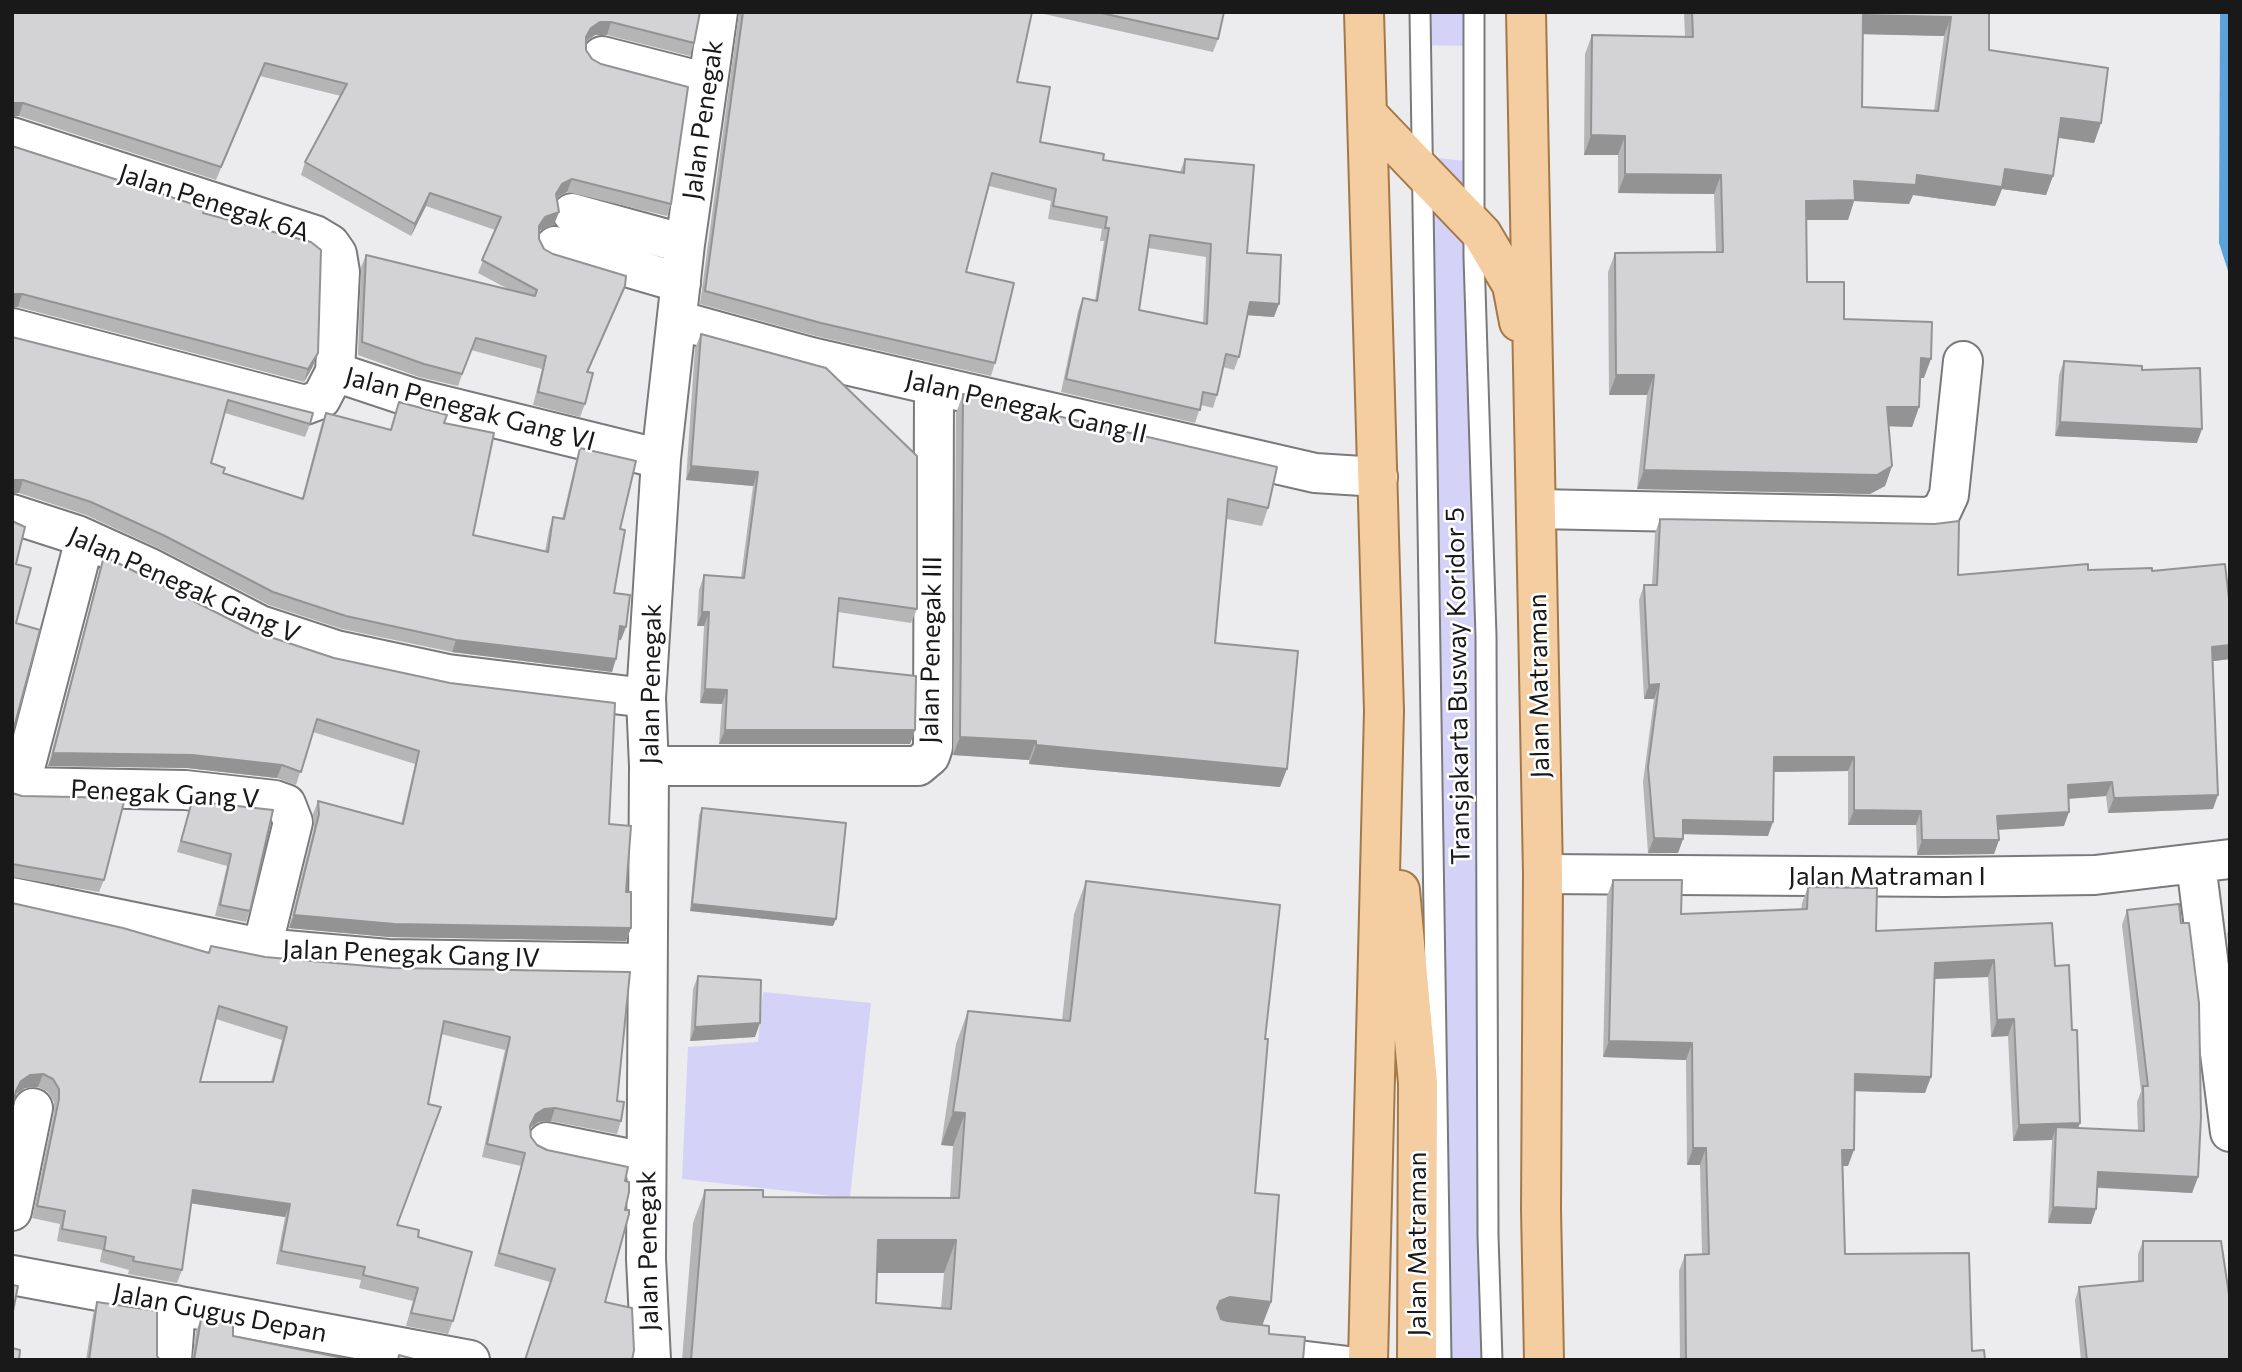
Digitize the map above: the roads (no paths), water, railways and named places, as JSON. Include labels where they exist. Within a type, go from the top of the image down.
[{"type":"main road","name":"Jalan Matraman","points":[[1364,12],[1384,710],[1368,1359]]},
{"type":"main road","name":"Jalan Matraman","points":[[1527,12],[1543,874],[1541,1209],[1544,1360]]},
{"type":"main road","name":"Jalan Matraman","points":[[1368,115],[1474,226],[1512,285],[1520,329],[1533,1360]]},
{"type":"main road","name":"Jalan Matraman","points":[[1384,710],[1418,1083],[1417,1360]]},
{"type":"street","name":"Jalan Penegak","points":[[651,1360],[646,1259],[649,766],[646,698],[661,459],[685,244],[718,12]]},
{"type":"street","points":[[602,56],[708,83]]},
{"type":"street","name":"Jalan Penegak 6A","points":[[12,137],[315,235],[330,244],[337,254],[340,272],[335,372]]},
{"type":"street","points":[[572,213],[685,244]]},
{"type":"street","name":"Jalan Penegak Gang II","points":[[555,246],[811,357],[1315,473],[1378,477]]},
{"type":"street","name":"Jalan Penegak Gang VI","points":[[12,328],[305,405],[321,399],[335,372],[479,416],[661,459]]},
{"type":"street","points":[[1536,509],[1930,517],[1942,510],[1949,495],[1964,361]]},
{"type":"street","name":"Jalan Penegak III","points":[[649,766],[918,766],[926,760],[933,747],[934,386]]},
{"type":"street","name":"Jalan Penegak Gang V","points":[[12,514],[85,539],[150,568],[260,625],[336,650],[448,674],[646,698]]},
{"type":"street","points":[[16,786],[85,539]]},
{"type":"street","name":"Penegak Gang V","points":[[16,786],[186,790],[275,800],[286,804],[293,822],[262,948]]},
{"type":"street","points":[[2213,862],[2230,1132]]},
{"type":"street","name":"Jalan Matraman I","points":[[1543,874],[1944,877],[2095,875],[2213,862]]},
{"type":"street","name":"Jalan Penegak Gang IV","points":[[12,897],[262,948],[388,959],[648,963]]},
{"type":"street","points":[[12,1211],[33,1108]]},
{"type":"street","points":[[547,1142],[646,1162]]},
{"type":"street","name":"Jalan Gugus Depan","points":[[12,1275],[470,1360]]},
{"type":"street","points":[[172,1360],[176,1305]]},
{"type":"lane","name":"Transjakarta Busway Koridor 5","points":[[1420,12],[1441,1360]]},
{"type":"lane","name":"Transjakarta Busway Koridor 5","points":[[1474,12],[1474,226],[1486,636],[1488,1222],[1492,1360]]},
{"type":"lane","points":[[1255,1346],[1368,1359]]},
{"type":"water","points":[[2220,12],[2230,12],[2230,277],[2219,243]]}]
